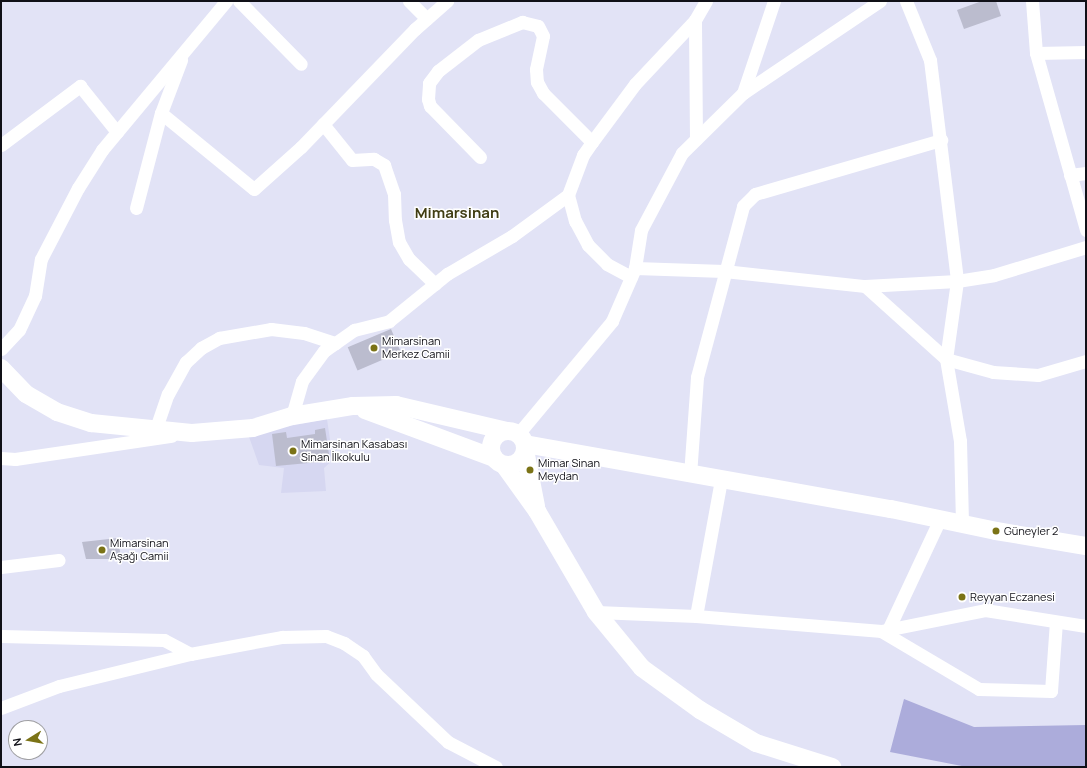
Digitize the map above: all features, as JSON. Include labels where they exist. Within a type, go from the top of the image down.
[{"type":"street","points":[[1,349],[19,330],[35,296],[41,259],[78,188],[117,132],[226,1]]},
{"type":"street","points":[[239,1],[301,64]]},
{"type":"street","points":[[410,1],[426,19]]},
{"type":"street","points":[[161,113],[254,189],[323,124],[426,19],[447,1]]},
{"type":"street","points":[[292,416],[302,381],[324,351],[354,330],[389,321],[448,274],[512,236],[568,195],[583,155],[592,142],[635,84],[695,20],[706,1]]},
{"type":"street","points":[[743,93],[774,1]]},
{"type":"street","points":[[353,406],[510,465],[520,460],[519,440],[612,321],[633,273],[641,230],[682,153],[743,93],[880,1]]},
{"type":"street","points":[[906,1],[930,60],[941,140],[957,281],[946,359],[960,441],[962,524]]},
{"type":"street","points":[[1032,1],[1036,53],[1086,230]]},
{"type":"street","points":[[695,20],[696,139]]},
{"type":"street","points":[[480,157],[430,106],[428,98],[429,83],[438,71],[478,40],[522,22],[538,26],[543,36],[536,69],[537,82],[542,93],[592,142]]},
{"type":"street","points":[[136,208],[161,113],[185,50]]},
{"type":"street","points":[[1036,53],[1086,52]]},
{"type":"street","points":[[1,145],[80,86],[117,132]]},
{"type":"street","points":[[323,124],[352,160],[374,159],[384,165],[394,194],[395,220],[399,242],[409,259],[435,284]]},
{"type":"street","points":[[690,475],[697,377],[724,271],[743,206],[755,194],[941,140]]},
{"type":"street","points":[[1070,175],[1086,172]]},
{"type":"street","points":[[568,195],[575,221],[588,245],[607,264],[633,273],[724,271],[865,286],[957,281],[994,275],[1086,247]]},
{"type":"street","points":[[865,286],[946,359],[993,372],[1038,375],[1086,361]]},
{"type":"street","points":[[156,428],[168,394],[186,362],[201,348],[219,338],[271,330],[304,333],[335,343]]},
{"type":"street","points":[[1,368],[26,394],[57,412],[91,423],[156,428],[192,433]]},
{"type":"street","points":[[1,458],[14,459],[192,433],[253,428],[292,416],[353,406],[396,405],[519,440]]},
{"type":"street","points":[[832,767],[756,743],[700,710],[642,668],[596,612],[537,511],[499,461],[491,446],[496,436],[690,475],[1086,546]]},
{"type":"street","points":[[519,440],[537,511]]},
{"type":"street","points":[[696,616],[721,480]]},
{"type":"street","points":[[885,630],[940,519]]},
{"type":"street","points":[[1,567],[59,560]]},
{"type":"street","points":[[596,612],[696,616],[885,630],[985,610],[1086,626]]},
{"type":"street","points":[[885,630],[979,689],[1051,691],[1056,622]]},
{"type":"street","points":[[1,708],[59,686],[190,654],[282,637],[316,635],[335,639],[363,656],[376,674],[448,742],[464,753],[496,767]]},
{"type":"street","points":[[1,636],[164,640],[190,654]]},
{"type":"shaded area","name":"Mimarsinan Kasabası Sinan İlkokulu","points":[[327,419],[333,460],[324,468],[326,491],[281,493],[284,468],[259,465],[248,434]]},
{"type":"shaded area","points":[[904,699],[974,727],[1086,725],[1086,767],[967,767],[890,752]]},
{"type":"building","points":[[982,1],[996,1],[1001,16],[964,29],[957,10]]},
{"type":"building","name":"Mimarsinan Merkez Camii","points":[[391,329],[401,352],[358,370],[348,347]]},
{"type":"building","points":[[325,428],[330,461],[276,466],[272,434],[286,432],[287,438],[315,434],[315,430]]},
{"type":"building","name":"Mimarsinan Aşağı Camii","points":[[118,538],[121,559],[86,559],[82,542]]},
{"type":"place","name":"Mimarsinan Merkez Camii","points":[[374,348]]},
{"type":"place","name":"Mimarsinan Kasabası Sinan İlkokulu","points":[[293,451]]},
{"type":"place","name":"Mimar Sinan Meydan","points":[[530,470]]},
{"type":"place","name":"Güneyler 2","points":[[996,531]]},
{"type":"place","name":"Mimarsinan Aşağı Camii","points":[[102,550]]},
{"type":"place","name":"Reyyan Eczanesi","points":[[962,597]]},
{"type":"district","name":"Mimarsinan","points":[[457,213]]}]
